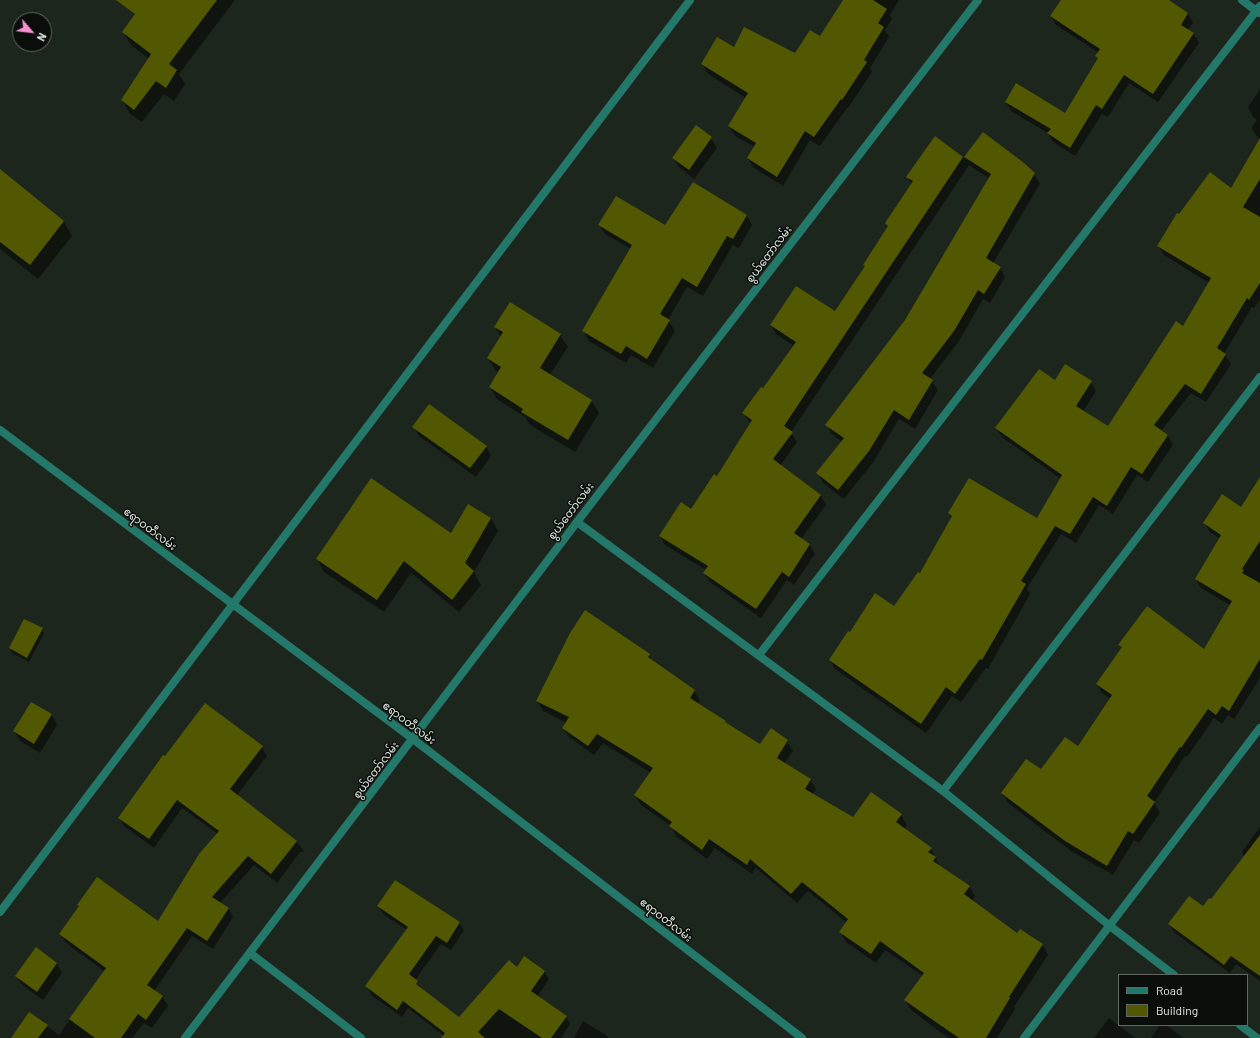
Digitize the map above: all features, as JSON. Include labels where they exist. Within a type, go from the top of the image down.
[{"type":"street","points":[[0,912],[690,0]]},
{"type":"street","name":"စွယ်တော်လမ်း","points":[[185,1038],[577,522],[978,0]]},
{"type":"street","points":[[759,655],[1259,10],[1242,0]]},
{"type":"street","points":[[943,792],[1260,377]]},
{"type":"street","name":"ဧရာဝတီလမ်း","points":[[0,430],[413,739],[802,1038]]},
{"type":"street","points":[[577,522],[943,792],[1110,926],[1173,974]]},
{"type":"street","points":[[1024,1038],[1260,728]]},
{"type":"street","points":[[250,953],[361,1038]]},
{"type":"street","points":[[1241,1026],[1257,1038]]},
{"type":"building","points":[[116,0],[217,0],[169,64],[177,70],[166,88],[156,81],[134,110],[121,100],[151,54],[122,32],[135,14]]},
{"type":"building","points":[[843,0],[873,0],[887,9],[878,23],[884,27],[864,60],[867,62],[842,100],[841,99],[814,137],[805,131],[777,177],[747,158],[756,143],[728,126],[748,93],[701,64],[717,37],[734,47],[744,27],[795,53],[810,30],[820,36]]},
{"type":"building","points":[[1061,0],[1169,0],[1188,13],[1181,25],[1194,33],[1153,94],[1124,75],[1102,109],[1096,105],[1070,148],[1047,133],[1051,129],[1005,102],[1016,83],[1065,113],[1098,58],[1095,56],[1100,49],[1050,16]]},
{"type":"building","points":[[696,125],[712,137],[689,170],[672,158]]},
{"type":"building","points":[[983,132],[1035,173],[986,258],[1001,267],[984,294],[978,290],[954,331],[922,373],[933,380],[909,420],[894,410],[869,451],[838,490],[816,473],[844,438],[825,425],[905,320],[991,174],[964,157]]},
{"type":"building","points":[[935,136],[963,157],[784,426],[793,432],[773,459],[821,495],[794,533],[810,544],[789,577],[782,572],[756,609],[703,573],[708,566],[659,536],[681,502],[691,509],[714,474],[717,476],[752,420],[742,413],[761,387],[763,388],[796,342],[770,325],[796,286],[835,311],[865,266],[863,265],[888,226],[885,223],[913,181],[906,177]]},
{"type":"building","points":[[1260,138],[1260,179],[1243,207],[1260,217],[1260,283],[1249,300],[1247,298],[1217,348],[1226,354],[1201,394],[1185,384],[1154,425],[1168,435],[1142,474],[1131,467],[1107,506],[1093,497],[1070,534],[1055,526],[1021,581],[1026,584],[982,660],[980,659],[955,694],[946,687],[921,724],[829,660],[848,631],[850,632],[875,593],[894,606],[918,572],[920,573],[952,516],[948,513],[969,478],[1037,518],[1062,475],[995,428],[1039,369],[1055,380],[1065,364],[1092,381],[1076,406],[1108,426],[1176,321],[1183,326],[1211,278],[1157,246],[1177,213],[1179,214],[1210,172],[1231,188]]},
{"type":"building","points":[[0,169],[64,221],[30,265],[0,242]]},
{"type":"building","points":[[693,182],[747,215],[733,239],[727,236],[697,287],[682,278],[660,314],[670,320],[647,359],[626,346],[621,354],[582,331],[632,245],[598,225],[616,196],[665,225]]},
{"type":"building","points":[[510,302],[561,334],[540,368],[592,400],[568,440],[521,412],[523,409],[489,387],[501,367],[487,358],[503,332],[494,327]]},
{"type":"building","points":[[429,404],[487,446],[470,468],[412,427]]},
{"type":"building","points":[[1260,477],[1260,541],[1242,569],[1244,570],[1242,573],[1260,583],[1260,659],[1229,711],[1222,706],[1216,715],[1208,709],[1147,796],[1155,802],[1133,834],[1128,831],[1107,866],[1065,841],[1001,793],[1026,759],[1041,769],[1065,737],[1078,746],[1112,695],[1096,684],[1122,647],[1118,645],[1147,606],[1204,649],[1232,601],[1195,579],[1221,535],[1203,523],[1222,494],[1241,507]]},
{"type":"building","points":[[371,478],[451,533],[468,504],[491,518],[465,563],[474,571],[452,600],[404,561],[377,600],[316,559]]},
{"type":"building","points":[[585,610],[650,654],[648,657],[695,690],[690,698],[726,721],[725,722],[760,744],[771,728],[788,740],[777,758],[811,779],[805,789],[853,817],[871,792],[902,814],[896,822],[932,848],[928,852],[936,857],[933,861],[970,886],[964,894],[1017,933],[1020,929],[1043,944],[1009,997],[1010,998],[986,1038],[959,1038],[904,1000],[924,973],[880,941],[871,954],[839,932],[848,919],[802,882],[791,894],[750,859],[747,865],[709,839],[702,850],[669,826],[672,822],[634,795],[653,768],[597,734],[588,746],[562,728],[569,717],[536,701],[570,633]]},
{"type":"building","points":[[24,619],[43,628],[27,658],[9,648]]},
{"type":"building","points":[[31,702],[52,714],[34,744],[13,731]]},
{"type":"building","points":[[205,703],[263,746],[230,789],[297,841],[271,874],[248,856],[212,897],[229,908],[207,941],[187,928],[147,985],[163,996],[146,1020],[138,1014],[121,1038],[95,1038],[69,1019],[106,968],[59,934],[97,877],[158,921],[199,854],[219,831],[177,800],[149,839],[118,818],[163,755],[165,756]]},
{"type":"building","points":[[1260,835],[1260,976],[1231,956],[1224,965],[1168,924],[1189,896],[1203,906],[1209,898],[1211,899]]},
{"type":"building","points":[[395,880],[460,922],[447,943],[436,936],[409,974],[418,981],[416,984],[459,1017],[509,960],[517,967],[524,956],[545,971],[531,991],[567,1016],[551,1038],[542,1038],[499,1009],[478,1032],[485,1038],[441,1038],[445,1033],[403,1001],[397,1010],[365,986],[408,927],[377,906]]},
{"type":"building","points":[[36,947],[57,963],[37,992],[15,976]]},
{"type":"building","points":[[29,1012],[48,1025],[38,1038],[11,1038]]}]
